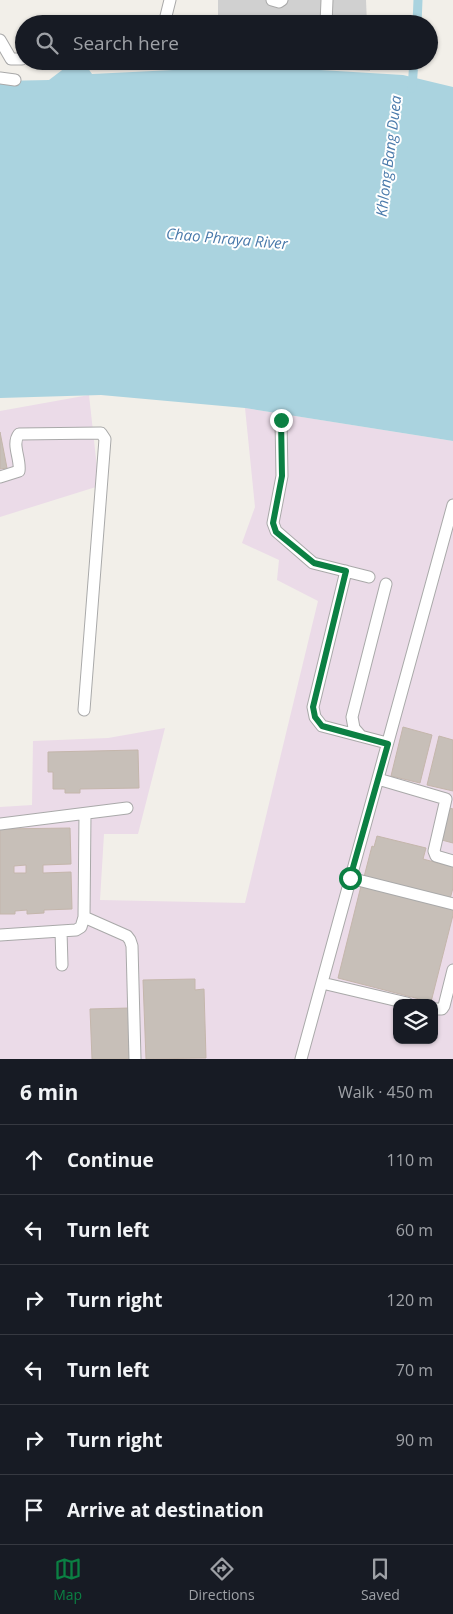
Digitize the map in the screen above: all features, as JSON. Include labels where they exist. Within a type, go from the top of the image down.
[{"type":"street","points":[[166,15],[170,0]]},
{"type":"street","points":[[272,0],[280,2],[282,0]]},
{"type":"street","points":[[326,15],[327,0]]},
{"type":"street","points":[[0,40],[11,59],[15,59]]},
{"type":"street","points":[[0,78],[16,80]]},
{"type":"street","points":[[281,420],[282,476],[273,523],[276,532],[314,563],[369,578]]},
{"type":"street","points":[[0,477],[19,471],[16,443],[19,434],[101,433],[105,439],[84,710]]},
{"type":"street","points":[[301,1059],[453,505]]},
{"type":"street","points":[[346,571],[313,707],[315,717],[322,726],[388,744]]},
{"type":"street","points":[[361,736],[354,728],[352,717],[386,584]]},
{"type":"street","points":[[378,779],[446,799],[434,851],[436,856],[453,861]]},
{"type":"street","points":[[0,824],[128,808]]},
{"type":"street","points":[[0,935],[76,930],[82,927],[84,917],[85,814]]},
{"type":"street","points":[[350,878],[453,904]]},
{"type":"street","points":[[84,917],[127,936],[130,940],[132,946],[135,1059]]},
{"type":"street","points":[[61,931],[62,965]]},
{"type":"street","points":[[438,1010],[444,1006],[453,970]]},
{"type":"street","points":[[322,983],[393,1000]]},
{"type":"shaded area","points":[[218,0],[366,0],[367,15],[218,15]]},
{"type":"shaded area","points":[[89,395],[99,486],[0,517],[0,411]]},
{"type":"shaded area","points":[[245,408],[453,441],[453,1059],[0,1059],[0,807],[32,805],[33,741],[108,738],[165,728],[138,834],[104,834],[100,900],[245,903],[318,601],[277,580],[279,560],[242,543],[255,507]]},
{"type":"water","name":"Chao Phraya River","points":[[62,70],[89,70],[92,74],[173,70],[320,70],[403,75],[453,87],[453,441],[245,408],[101,395],[0,398],[0,81],[49,80]]},
{"type":"building","points":[[0,432],[7,468],[0,469]]},
{"type":"building","points":[[403,727],[432,735],[420,783],[391,776]]},
{"type":"building","points":[[439,736],[453,740],[453,791],[427,785]]},
{"type":"building","points":[[138,750],[139,788],[80,789],[80,793],[65,793],[65,789],[53,789],[53,772],[48,772],[48,752]]},
{"type":"building","points":[[446,807],[453,809],[453,843],[438,839]]},
{"type":"building","points":[[70,828],[71,864],[43,865],[43,873],[71,872],[72,909],[44,910],[44,913],[27,914],[27,910],[15,911],[15,914],[0,914],[0,829]],"holes":[[[26,865],[26,873],[14,873],[14,866]]]},
{"type":"building","points":[[377,836],[426,848],[423,859],[453,867],[453,888],[450,899],[364,877],[372,846],[374,847]]},
{"type":"building","points":[[361,886],[453,909],[432,999],[419,999],[338,978]]},
{"type":"building","points":[[195,979],[195,990],[204,989],[206,1058],[146,1059],[143,980]]},
{"type":"building","points":[[130,1008],[132,1059],[92,1059],[90,1009]]},
{"type":"waterway","name":"Khlong Bang Duea","points":[[417,15],[418,0]]},
{"type":"waterway","name":"Khlong Bang Duea","points":[[412,88],[413,70]]},
{"type":"route","points":[[281,420],[282,476],[273,523],[276,532],[314,563],[346,571],[313,707],[315,717],[322,726],[388,744],[350,878]]}]
